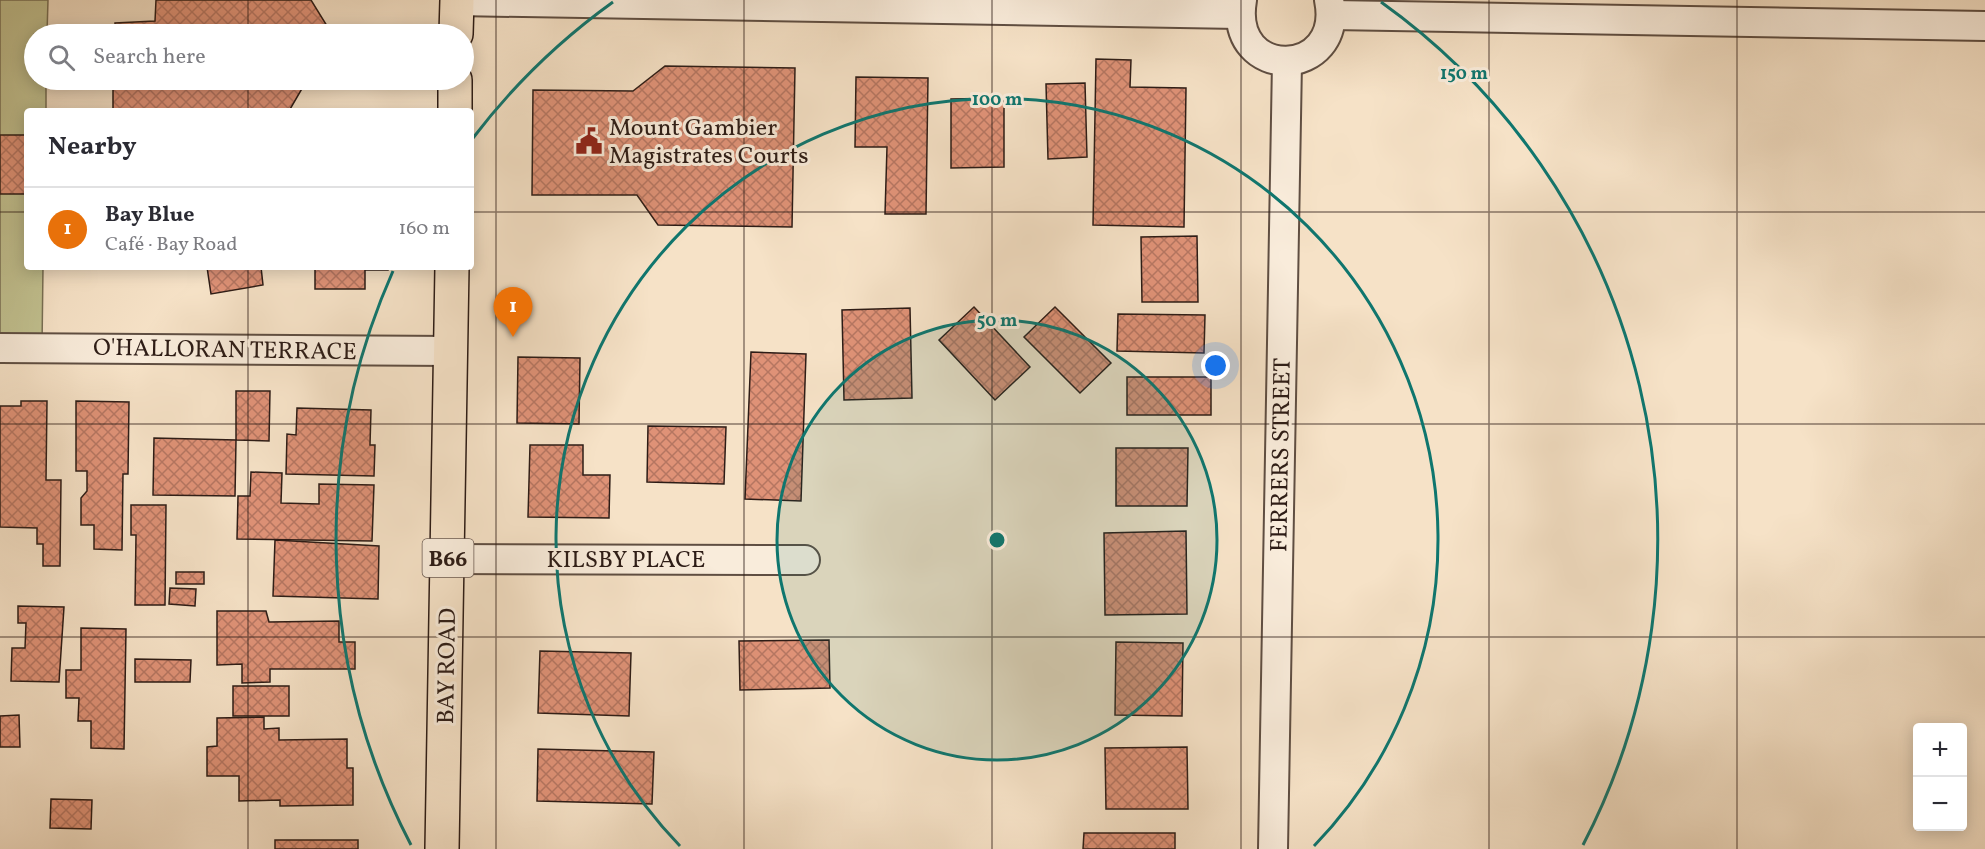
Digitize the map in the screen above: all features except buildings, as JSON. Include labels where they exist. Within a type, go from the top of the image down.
[{"type":"main road","points":[[456,24],[457,1]]},
{"type":"main road","points":[[455,90],[455,108]]},
{"type":"main road","name":"BAY ROAD","points":[[442,849],[452,270]]},
{"type":"street","points":[[457,1],[1241,7],[1241,32],[1251,46],[1266,58],[1287,62],[1302,58],[1317,49],[1328,34],[1331,8],[1985,26]]},
{"type":"street","name":"FERRERS STREET","points":[[1273,849],[1287,62]]},
{"type":"street","name":"O'HALLORAN TERRACE","points":[[0,348],[451,351]]},
{"type":"street","name":"KILSBY PLACE","points":[[448,559],[805,560]]},
{"type":"green space","points":[[0,0],[48,0],[47,24],[24,24],[24,90],[46,90],[46,108],[24,108],[24,270],[43,270],[42,347],[0,348]]},
{"type":"place","name":"Mount Gambier Magistrates Courts","points":[[589,141]]},
{"type":"place","name":"Bay Blue","points":[[513,337]]}]
